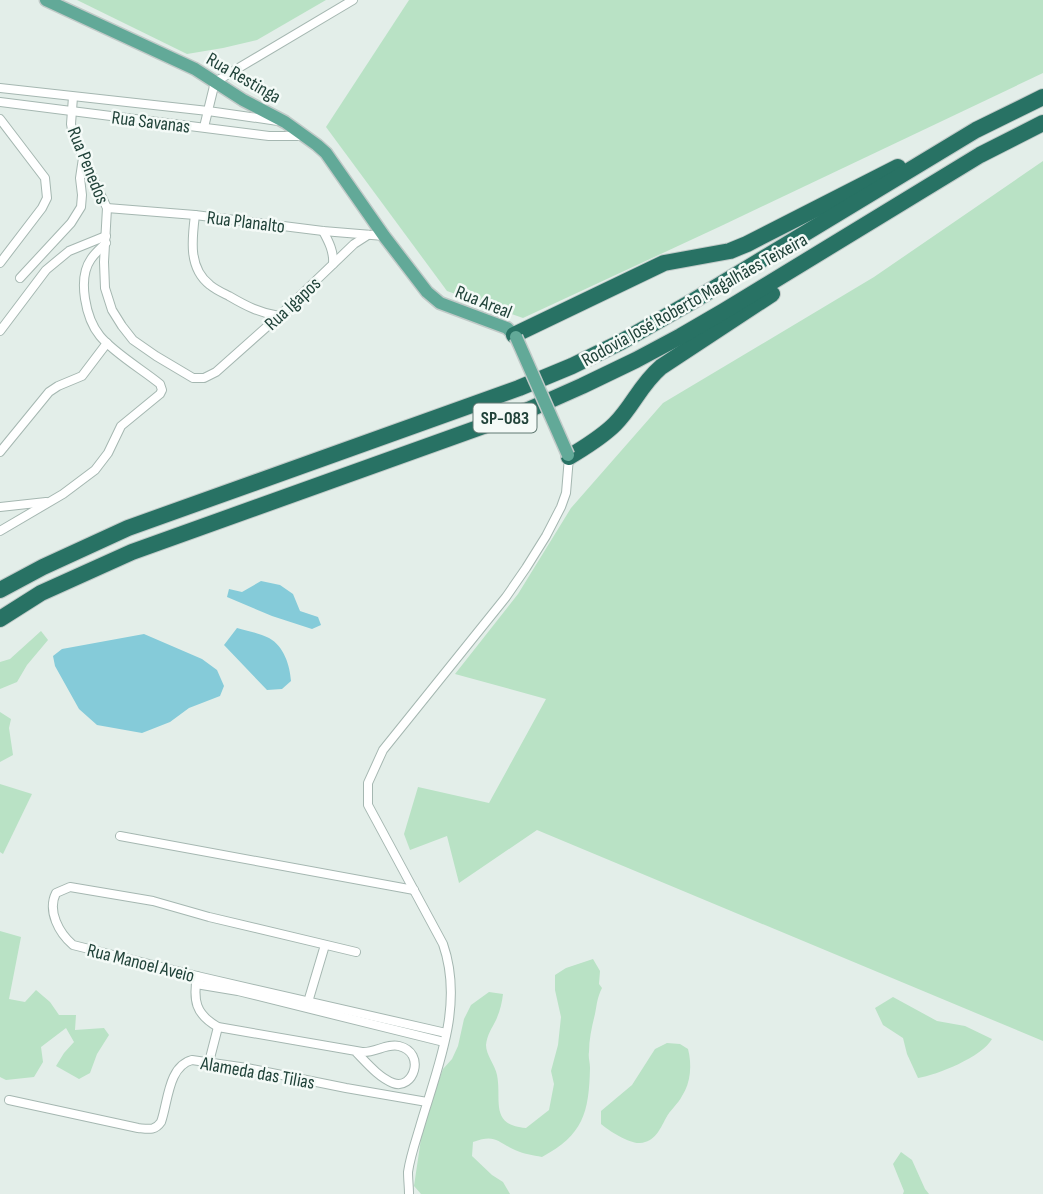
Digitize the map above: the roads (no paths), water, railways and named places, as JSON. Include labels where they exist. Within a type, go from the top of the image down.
[{"type":"highway","name":"Rodovia José Roberto Magalhães Teixeira","points":[[0,590],[128,528],[519,388],[572,366],[694,301],[976,130],[1043,97]]},
{"type":"highway","name":"Rodovia José Roberto Magalhães Teixeira","points":[[0,619],[41,593],[132,552],[528,410],[582,386],[636,360],[713,317],[980,155],[1043,123]]},
{"type":"highway","points":[[515,336],[664,263],[730,251],[747,244],[938,146],[976,130]]},
{"type":"highway","points":[[568,456],[601,436],[617,422],[640,388],[661,367],[761,301],[888,211]]},
{"type":"main road","name":"Rua Restinga","points":[[46,0],[195,69],[243,100],[285,122],[326,153],[384,236]]},
{"type":"main road","name":"Rua Areal","points":[[384,236],[427,292],[440,303],[507,328],[515,336]]},
{"type":"main road","points":[[515,336],[568,456]]},
{"type":"street","points":[[204,127],[215,82],[354,0]]},
{"type":"street","name":"Rua Savanas","points":[[0,88],[285,122]]},
{"type":"street","name":"Rua Penedos","points":[[73,97],[73,135],[107,208],[105,288],[112,310],[133,341],[156,356],[193,378],[204,378],[216,372]]},
{"type":"street","name":"Rua Savanas","points":[[0,102],[269,136],[303,135]]},
{"type":"street","points":[[0,119],[46,178],[47,186],[47,198],[43,208],[0,263]]},
{"type":"street","points":[[20,278],[71,223],[81,207],[80,178],[83,158]]},
{"type":"street","name":"Rua Planalto","points":[[107,208],[384,236]]},
{"type":"street","points":[[195,215],[192,245],[195,265],[202,277],[210,285],[251,309],[279,316]]},
{"type":"street","points":[[323,231],[331,248],[333,264]]},
{"type":"street","name":"Rua Igapos","points":[[216,372],[354,244],[368,235]]},
{"type":"street","points":[[0,331],[46,270],[69,251],[106,239]]},
{"type":"street","points":[[0,531],[64,494],[95,470],[108,453],[121,426],[162,390],[160,384],[107,344],[90,315],[84,296],[85,277],[89,261],[106,239]]},
{"type":"street","points":[[0,452],[48,392],[82,376],[107,344]]},
{"type":"street","points":[[409,1194],[408,1172],[445,1038],[451,1006],[451,979],[449,960],[443,944],[368,805],[368,783],[383,750],[483,627],[526,568],[561,507],[566,493],[568,456]]},
{"type":"street","points":[[0,507],[49,501]]},
{"type":"street","points":[[120,836],[414,890]]},
{"type":"street","name":"Rua Manoel Aveio","points":[[356,952],[153,901],[70,887],[56,893],[52,901],[54,917],[64,937],[73,945],[197,980],[308,1002],[445,1038]]},
{"type":"street","points":[[308,1002],[325,945]]},
{"type":"street","points":[[355,1051],[394,1084],[408,1080],[414,1070],[415,1060],[412,1054],[396,1045],[372,1052],[355,1051],[218,1027],[201,1014],[195,1003],[197,980],[445,1038]]},
{"type":"street","points":[[209,1062],[218,1027]]},
{"type":"street","name":"Alameda das Tilias","points":[[9,1100],[153,1129],[160,1122],[173,1080],[181,1066],[190,1060],[427,1102]]},
{"type":"water","points":[[261,581],[280,585],[293,594],[300,611],[318,617],[321,625],[312,629],[227,597],[229,589],[242,592]]},
{"type":"water","points":[[237,628],[265,636],[279,646],[288,663],[291,681],[282,689],[267,690],[224,645]]},
{"type":"water","points":[[144,634],[202,659],[217,670],[224,686],[220,696],[189,708],[170,722],[142,733],[97,725],[79,709],[55,666],[53,656],[62,649]]}]
